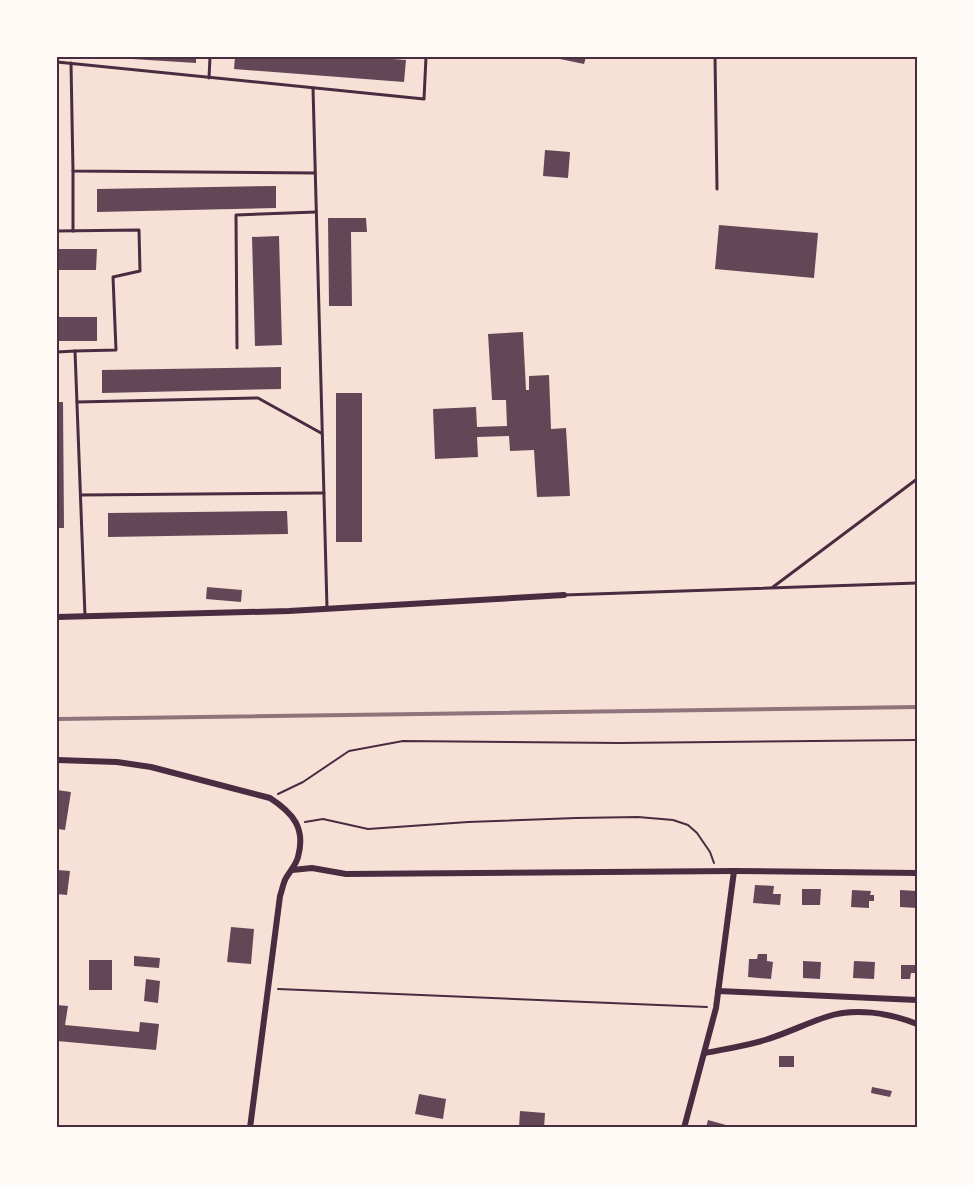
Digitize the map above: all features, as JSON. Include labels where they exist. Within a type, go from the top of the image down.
[{"type":"street","points":[[57,617],[327,609],[564,595]]},
{"type":"street","points":[[57,760],[117,762],[151,767],[270,798],[281,805],[297,823],[301,834],[298,858],[285,879],[280,896],[250,1128]]},
{"type":"street","points":[[292,870],[312,868],[346,874],[734,871],[917,873]]},
{"type":"street","points":[[684,1128],[716,1008],[734,871]]},
{"type":"street","points":[[718,991],[917,1000]]},
{"type":"street","points":[[705,1053],[766,1040],[828,1016],[845,1012],[904,1018],[917,1024]]},
{"type":"lane","points":[[209,78],[210,57]]},
{"type":"lane","points":[[57,62],[424,99],[426,57]]},
{"type":"lane","points":[[715,57],[717,189]]},
{"type":"lane","points":[[71,63],[73,231]]},
{"type":"lane","points":[[313,88],[327,609]]},
{"type":"lane","points":[[73,171],[315,173]]},
{"type":"lane","points":[[237,348],[236,215],[316,212]]},
{"type":"lane","points":[[57,231],[139,230],[140,271],[113,277],[116,350],[57,351]]},
{"type":"lane","points":[[75,351],[86,616]]},
{"type":"lane","points":[[77,402],[258,398],[322,433]]},
{"type":"lane","points":[[772,588],[917,479]]},
{"type":"lane","points":[[81,495],[324,493]]},
{"type":"lane","points":[[564,595],[917,583]]},
{"type":"path","points":[[270,798],[303,782],[349,752],[403,741],[619,743],[917,740]]},
{"type":"path","points":[[297,823],[323,819],[368,829],[576,818],[673,820],[688,825],[698,833],[710,852],[717,872]]},
{"type":"path","points":[[269,988],[716,1008]]},
{"type":"building","points":[[132,57],[196,57],[196,63],[132,59]]},
{"type":"building","points":[[235,57],[365,57],[406,60],[404,82],[234,69]]},
{"type":"building","points":[[561,57],[586,57],[584,64],[560,59]]},
{"type":"building","points":[[545,150],[570,152],[568,178],[543,176]]},
{"type":"building","points":[[276,186],[276,208],[97,212],[97,189]]},
{"type":"building","points":[[328,218],[366,218],[367,232],[351,232],[352,306],[329,306]]},
{"type":"building","points":[[719,225],[818,233],[814,278],[715,269]]},
{"type":"building","points":[[279,236],[282,345],[255,346],[252,237]]},
{"type":"building","points":[[57,249],[97,249],[96,270],[57,270]]},
{"type":"building","points":[[57,317],[97,317],[97,341],[57,341]]},
{"type":"building","points":[[523,332],[526,390],[529,390],[529,376],[549,375],[551,429],[566,428],[570,496],[537,497],[534,450],[510,451],[509,436],[477,437],[478,457],[435,459],[433,409],[476,407],[477,427],[507,426],[506,400],[492,400],[488,334]]},
{"type":"building","points":[[281,367],[281,389],[102,393],[102,370]]},
{"type":"building","points":[[336,393],[362,393],[362,542],[336,542]]},
{"type":"building","points":[[57,402],[63,402],[64,528],[57,528]]},
{"type":"building","points":[[287,511],[288,534],[108,537],[108,513]]},
{"type":"building","points":[[207,587],[242,590],[241,602],[206,599]]},
{"type":"building","points":[[57,790],[71,792],[65,830],[57,829]]},
{"type":"building","points":[[57,870],[70,871],[67,895],[57,894]]},
{"type":"building","points":[[755,885],[774,886],[773,894],[781,894],[780,905],[753,903]]},
{"type":"building","points":[[802,889],[821,889],[820,905],[802,905]]},
{"type":"building","points":[[852,890],[871,891],[870,895],[874,895],[874,901],[869,901],[869,908],[851,907]]},
{"type":"building","points":[[900,890],[917,891],[917,908],[900,907]]},
{"type":"building","points":[[231,927],[254,929],[251,964],[227,962]]},
{"type":"building","points":[[758,954],[767,954],[767,961],[773,962],[771,979],[748,977],[749,959],[757,959]]},
{"type":"building","points":[[134,956],[160,958],[159,968],[134,966]]},
{"type":"building","points":[[89,960],[112,960],[112,990],[89,990]]},
{"type":"building","points":[[803,961],[821,962],[820,979],[803,978]]},
{"type":"building","points":[[854,961],[875,962],[874,979],[853,978]]},
{"type":"building","points":[[901,965],[917,965],[917,973],[911,973],[910,979],[901,979]]},
{"type":"building","points":[[146,979],[160,981],[158,1003],[144,1001]]},
{"type":"building","points":[[57,1005],[68,1006],[65,1025],[139,1032],[140,1022],[159,1024],[156,1050],[57,1041]]},
{"type":"building","points":[[779,1056],[794,1056],[794,1067],[779,1067]]},
{"type":"building","points":[[872,1087],[892,1091],[890,1097],[871,1093]]},
{"type":"building","points":[[419,1094],[446,1099],[443,1119],[415,1114]]},
{"type":"building","points":[[520,1111],[545,1113],[544,1128],[519,1128]]},
{"type":"building","points":[[708,1120],[726,1125],[725,1128],[706,1128]]},
{"type":"railway","points":[[57,719],[917,707]]}]
